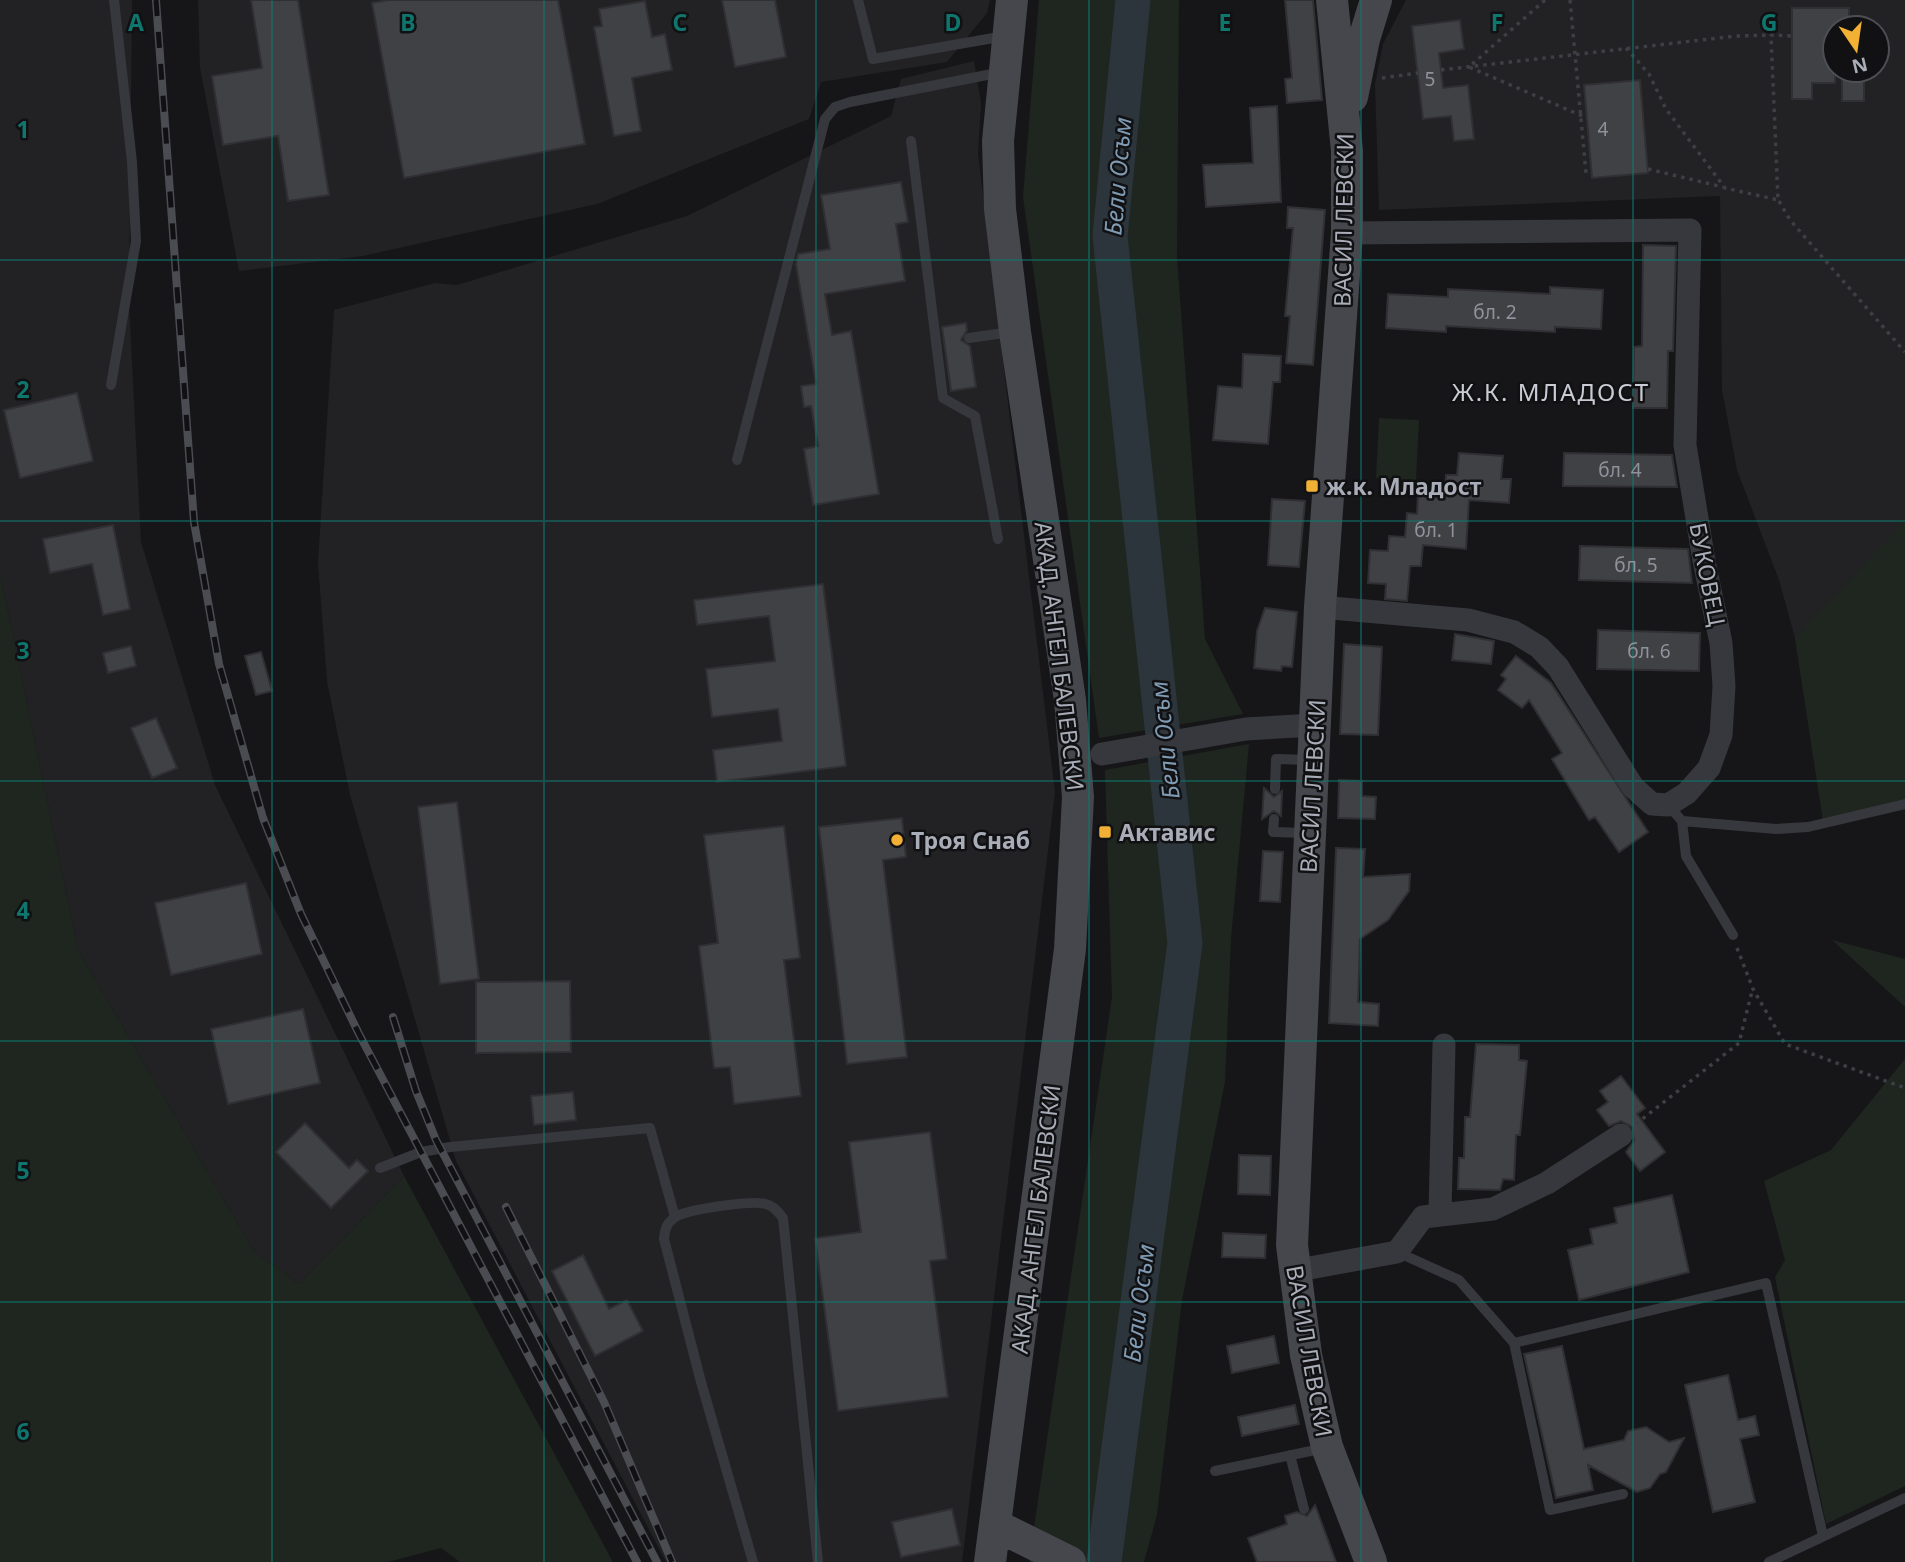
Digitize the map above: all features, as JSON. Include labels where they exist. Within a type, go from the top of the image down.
[{"type":"street","name":"АКАД. АНГЕЛ БАЛЕВСКИ","points":[[990,1562],[1070,949],[1078,797],[1070,700],[1014,332],[999,195],[998,141],[1013,0]]},
{"type":"street","name":"ВАСИЛ ЛЕВСКИ","points":[[1332,0],[1347,151],[1347,233],[1320,607],[1293,1271],[1306,1355],[1327,1447],[1371,1562]]},
{"type":"street","points":[[1347,151],[1354,83],[1376,0]]},
{"type":"street","name":"БУКОВЕЦ","points":[[1347,233],[1690,230],[1685,445],[1721,643],[1724,686],[1721,735],[1710,768],[1675,813]]},
{"type":"street","points":[[1320,607],[1468,620],[1514,632],[1539,647],[1558,667],[1633,788],[1652,804],[1675,813]]},
{"type":"street","points":[[1102,754],[1246,729],[1314,725]]},
{"type":"street","points":[[1440,1212],[1444,1045]]},
{"type":"street","points":[[1293,1271],[1396,1252],[1423,1217],[1440,1212],[1493,1209],[1548,1183],[1620,1135]]},
{"type":"street","points":[[995,1525],[1070,1562]]},
{"type":"lane","points":[[111,385],[136,241],[132,163],[114,0]]},
{"type":"lane","points":[[858,0],[873,59],[1008,36]]},
{"type":"lane","points":[[737,460],[825,119],[835,107],[850,102],[1004,71]]},
{"type":"lane","points":[[911,141],[939,342],[943,398],[975,416],[998,539]]},
{"type":"lane","points":[[969,338],[1014,332]]},
{"type":"lane","points":[[1275,789],[1276,760],[1313,760]]},
{"type":"lane","points":[[1733,935],[1686,856],[1675,813],[1776,830],[1808,827],[1905,804]]},
{"type":"lane","points":[[1274,820],[1273,832],[1309,833]]},
{"type":"lane","points":[[380,1168],[421,1152],[450,1147],[650,1128],[675,1217]]},
{"type":"lane","points":[[753,1562],[667,1251],[666,1226],[675,1217],[689,1212],[763,1203],[775,1208],[783,1218],[818,1562]]},
{"type":"lane","points":[[1396,1252],[1459,1280],[1514,1343],[1550,1510],[1623,1494]]},
{"type":"lane","points":[[1514,1343],[1766,1283],[1823,1536]]},
{"type":"lane","points":[[1215,1471],[1327,1447]]},
{"type":"lane","points":[[1290,1455],[1304,1509]]},
{"type":"lane","points":[[1769,1562],[1905,1498]]},
{"type":"path","points":[[1469,66],[1545,0]]},
{"type":"path","points":[[1570,0],[1586,173]]},
{"type":"path","points":[[1771,35],[1778,200],[1790,220],[1905,352]]},
{"type":"path","points":[[1441,70],[1736,36],[1792,36]]},
{"type":"path","points":[[1626,48],[1649,74],[1666,109],[1725,188]]},
{"type":"path","points":[[1469,66],[1587,118]]},
{"type":"path","points":[[1354,83],[1418,73]]},
{"type":"path","points":[[1648,169],[1778,200]]},
{"type":"path","points":[[1733,935],[1753,989],[1785,1044],[1905,1088]]},
{"type":"path","points":[[1620,1135],[1692,1083],[1739,1043],[1753,989]]},
{"type":"shaded area","points":[[0,0],[132,0],[129,303],[141,542],[215,785],[404,1176],[299,1284],[253,1250],[78,950],[0,573]]},
{"type":"shaded area","points":[[198,0],[990,0],[987,13],[947,62],[821,82],[809,119],[597,204],[363,256],[239,271],[200,68]]},
{"type":"shaded area","points":[[1039,0],[1179,0],[1177,257],[1205,639],[1243,714],[1099,738],[1023,197]]},
{"type":"shaded area","points":[[1406,0],[1905,0],[1905,800],[1823,820],[1795,638],[1779,580],[1737,470],[1722,390],[1720,196],[1379,210],[1375,84],[1383,44]]},
{"type":"shaded area","points":[[974,61],[981,103],[978,154],[1055,792],[962,1562],[666,1562],[456,1161],[350,795],[327,681],[318,563],[334,310],[435,283],[457,285],[687,216],[891,116],[901,79]]},
{"type":"shaded area","points":[[1379,418],[1419,420],[1416,480],[1376,478]]},
{"type":"shaded area","points":[[1905,521],[1905,800],[1823,820],[1795,638]]},
{"type":"shaded area","points":[[0,573],[78,950],[253,1250],[299,1284],[404,1176],[613,1562],[460,1562],[441,1548],[388,1562],[0,1562]]},
{"type":"shaded area","points":[[1249,744],[1231,939],[1225,1082],[1182,1300],[1157,1515],[1144,1562],[1029,1562],[1112,997],[1105,770]]},
{"type":"shaded area","points":[[1832,940],[1905,959],[1905,1007]]},
{"type":"shaded area","points":[[1905,1059],[1905,1486],[1826,1524],[1775,1277],[1785,1260],[1764,1181],[1831,1150]]},
{"type":"building","points":[[251,0],[298,0],[329,195],[288,201],[278,136],[223,145],[212,76],[262,68]]},
{"type":"building","points":[[388,0],[558,0],[585,144],[404,178],[372,3]]},
{"type":"building","points":[[722,0],[775,0],[786,57],[735,67]]},
{"type":"building","points":[[1285,0],[1313,0],[1322,100],[1287,103],[1285,79],[1292,78]]},
{"type":"building","points":[[645,1],[652,37],[665,34],[672,70],[632,78],[641,131],[614,136],[594,27],[602,26],[599,9]]},
{"type":"building","points":[[1792,8],[1849,8],[1849,14],[1821,14],[1821,83],[1812,83],[1812,99],[1792,99]]},
{"type":"building","points":[[1460,20],[1464,49],[1439,53],[1443,88],[1468,85],[1474,139],[1454,141],[1451,116],[1423,119],[1412,26]]},
{"type":"building","points":[[1640,80],[1648,173],[1592,178],[1584,85]]},
{"type":"building","points":[[1842,84],[1864,84],[1864,101],[1842,101]]},
{"type":"building","points":[[1277,106],[1281,202],[1206,207],[1203,165],[1253,163],[1250,108]]},
{"type":"building","points":[[901,182],[908,222],[896,224],[905,281],[825,294],[832,335],[851,331],[879,494],[813,505],[804,449],[818,446],[811,406],[804,407],[801,386],[816,384],[796,264],[798,254],[830,249],[821,195]]},
{"type":"building","points":[[1288,207],[1325,210],[1313,365],[1286,363],[1290,316],[1285,316],[1293,228],[1287,228]]},
{"type":"building","points":[[1643,245],[1676,246],[1673,351],[1668,351],[1667,408],[1633,408],[1634,347],[1642,346]]},
{"type":"building","points":[[1550,287],[1603,290],[1601,329],[1555,327],[1555,332],[1446,326],[1446,332],[1386,328],[1388,294],[1448,297],[1448,289],[1550,294]]},
{"type":"building","points":[[966,323],[967,330],[961,340],[970,346],[976,387],[951,391],[942,327]]},
{"type":"building","points":[[1243,354],[1281,356],[1280,382],[1273,382],[1268,444],[1213,440],[1218,386],[1242,388]]},
{"type":"building","points":[[77,393],[93,461],[20,478],[4,410]]},
{"type":"building","points":[[1459,453],[1503,456],[1501,479],[1511,479],[1509,503],[1469,500],[1466,549],[1423,545],[1421,566],[1410,566],[1407,601],[1385,599],[1386,584],[1368,583],[1370,550],[1388,551],[1389,536],[1405,537],[1407,513],[1417,514],[1418,495],[1445,497],[1446,475],[1457,475]]},
{"type":"building","points":[[1564,453],[1672,455],[1677,487],[1563,486]]},
{"type":"building","points":[[1272,499],[1305,501],[1299,567],[1268,565]]},
{"type":"building","points":[[113,525],[130,609],[103,615],[92,564],[50,573],[43,539]]},
{"type":"building","points":[[1580,546],[1688,549],[1692,583],[1579,580]]},
{"type":"building","points":[[823,584],[846,766],[717,782],[713,750],[782,741],[778,709],[712,717],[706,669],[775,661],[769,616],[697,625],[694,600]]},
{"type":"building","points":[[1265,608],[1297,612],[1292,667],[1282,666],[1281,671],[1254,668],[1257,631]]},
{"type":"building","points":[[1598,630],[1700,633],[1699,671],[1597,669]]},
{"type":"building","points":[[1455,634],[1494,641],[1491,664],[1452,660]]},
{"type":"building","points":[[1344,644],[1382,647],[1378,735],[1340,734]]},
{"type":"building","points":[[131,646],[136,666],[108,673],[103,653]]},
{"type":"building","points":[[261,652],[272,691],[256,695],[245,656]]},
{"type":"building","points":[[1516,656],[1551,683],[1648,832],[1619,852],[1595,817],[1589,820],[1552,759],[1562,753],[1529,700],[1522,708],[1498,690],[1506,679],[1501,675]]},
{"type":"building","points":[[156,718],[177,768],[152,778],[131,728]]},
{"type":"building","points":[[1339,780],[1362,781],[1362,796],[1376,797],[1375,819],[1338,818]]},
{"type":"building","points":[[1264,788],[1274,797],[1282,791],[1281,816],[1274,811],[1262,819]]},
{"type":"building","points":[[457,802],[479,979],[440,984],[418,807]]},
{"type":"building","points":[[902,818],[906,857],[883,860],[907,1057],[847,1064],[819,827]]},
{"type":"building","points":[[784,826],[800,958],[784,960],[801,1096],[734,1104],[730,1067],[714,1068],[699,946],[718,943],[704,835]]},
{"type":"building","points":[[1336,848],[1365,849],[1363,877],[1410,874],[1409,891],[1388,920],[1360,939],[1358,1002],[1379,1004],[1378,1026],[1329,1023]]},
{"type":"building","points":[[1263,851],[1283,852],[1280,902],[1260,901]]},
{"type":"building","points":[[246,883],[262,954],[171,975],[155,903]]},
{"type":"building","points":[[570,981],[571,1052],[476,1053],[476,982]]},
{"type":"building","points":[[303,1009],[320,1083],[228,1104],[211,1029]]},
{"type":"building","points":[[1476,1044],[1519,1045],[1519,1060],[1527,1061],[1520,1135],[1516,1135],[1514,1180],[1503,1179],[1500,1190],[1458,1189],[1459,1158],[1464,1158],[1465,1117],[1470,1117]]},
{"type":"building","points":[[1621,1076],[1645,1108],[1637,1114],[1665,1152],[1640,1171],[1626,1152],[1634,1141],[1632,1127],[1621,1121],[1609,1126],[1597,1110],[1608,1102],[1600,1091]]},
{"type":"building","points":[[573,1092],[576,1120],[534,1125],[531,1096]]},
{"type":"building","points":[[305,1123],[349,1168],[357,1160],[368,1171],[331,1208],[276,1152]]},
{"type":"building","points":[[930,1132],[947,1259],[930,1261],[948,1397],[838,1411],[815,1238],[861,1232],[849,1142]]},
{"type":"building","points":[[1239,1155],[1271,1156],[1270,1195],[1238,1194]]},
{"type":"building","points":[[1672,1195],[1689,1272],[1579,1300],[1568,1250],[1593,1244],[1590,1229],[1617,1223],[1614,1208]]},
{"type":"building","points":[[1223,1233],[1266,1235],[1265,1258],[1222,1257]]},
{"type":"building","points":[[583,1255],[609,1309],[627,1300],[643,1331],[595,1356],[552,1271]]},
{"type":"building","points":[[1274,1336],[1279,1363],[1232,1373],[1227,1346]]},
{"type":"building","points":[[1562,1346],[1584,1449],[1624,1440],[1628,1431],[1646,1427],[1669,1442],[1684,1438],[1666,1472],[1660,1474],[1650,1488],[1637,1492],[1588,1465],[1593,1490],[1556,1498],[1524,1354]]},
{"type":"building","points":[[1728,1375],[1738,1420],[1755,1416],[1759,1435],[1740,1439],[1755,1502],[1713,1512],[1685,1385]]},
{"type":"building","points":[[1295,1405],[1299,1424],[1242,1436],[1238,1417]]},
{"type":"building","points":[[1315,1505],[1336,1562],[1257,1562],[1248,1538],[1287,1524],[1285,1516],[1297,1512],[1307,1516]]},
{"type":"building","points":[[952,1509],[960,1545],[901,1557],[892,1522]]},
{"type":"waterway","name":"Бели Осъм","points":[[1104,1562],[1185,943],[1110,236],[1133,0]]},
{"type":"railway","points":[[156,0],[194,522],[219,664],[263,818],[301,914],[359,1034],[637,1562]]},
{"type":"railway","points":[[393,1017],[416,1091],[436,1140],[657,1562]]},
{"type":"railway","points":[[506,1207],[604,1402],[672,1562]]},
{"type":"place","name":"ж.к. Младост","points":[[1312,486]]},
{"type":"place","name":"Актавис","points":[[1105,832]]},
{"type":"place","name":"Троя Снаб","points":[[897,840]]},
{"type":"district","name":"Ж.К. МЛАДОСТ","points":[[1551,391]]}]
